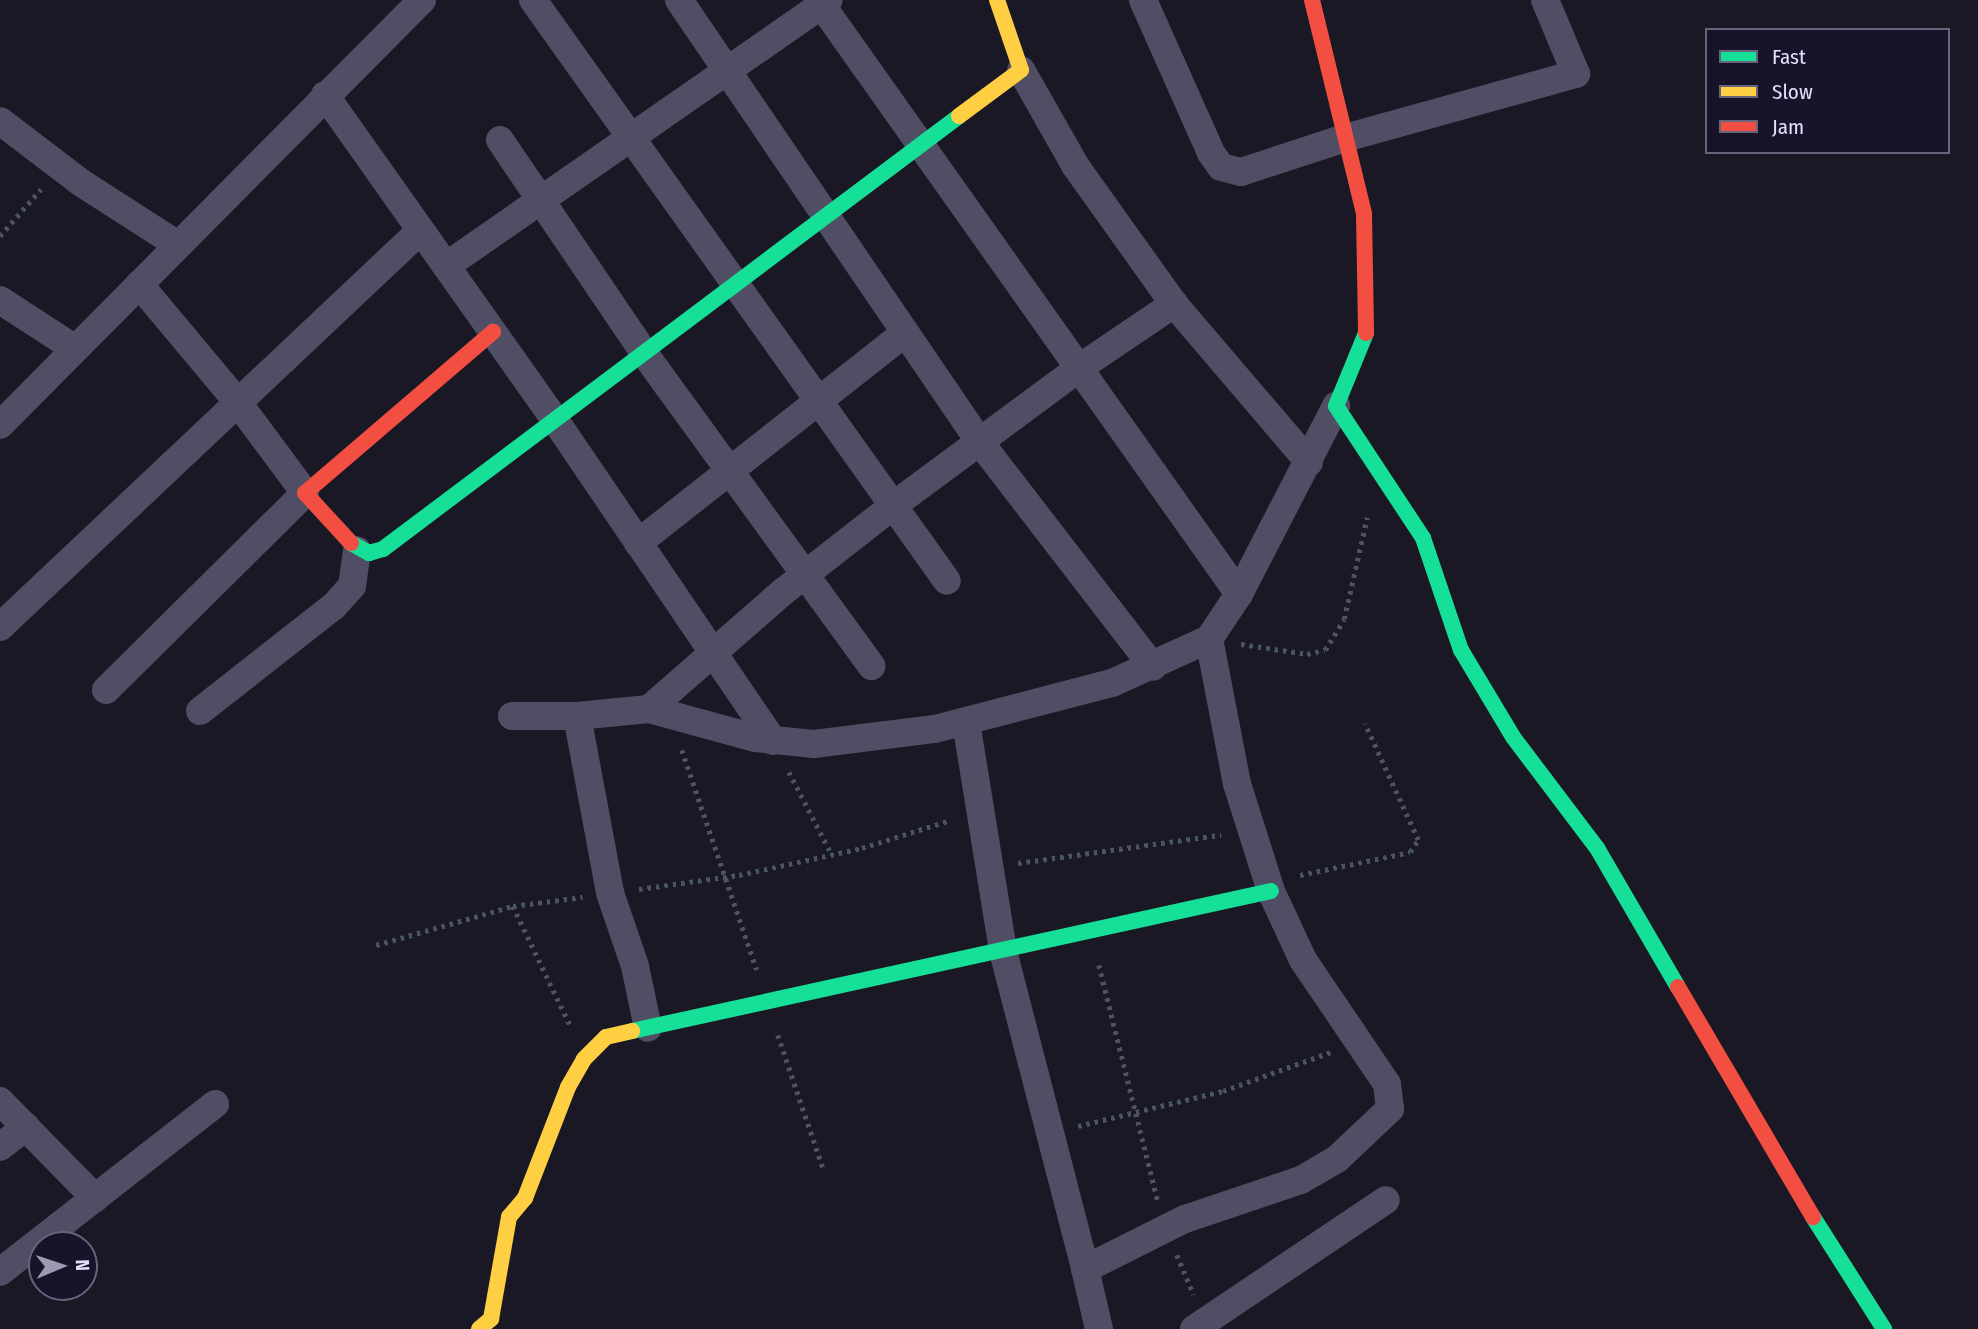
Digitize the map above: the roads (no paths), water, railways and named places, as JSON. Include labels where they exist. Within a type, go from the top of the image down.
[{"type":"street","points":[[0,425],[422,0]]},
{"type":"street","points":[[533,0],[628,137],[947,581]]},
{"type":"street","points":[[679,0],[979,440],[1153,667]]},
{"type":"street","points":[[997,0],[1021,70],[1075,165],[1174,304],[1309,462]]},
{"type":"street","points":[[1143,0],[1221,167],[1241,172],[1345,138],[1576,74],[1545,0]]},
{"type":"street","points":[[512,716],[662,712],[773,741],[814,744],[966,722],[1112,683],[1153,667],[1209,639],[1239,594],[1309,462],[1336,406],[1367,327],[1364,214],[1312,0]]},
{"type":"street","points":[[446,266],[822,2],[1239,594]]},
{"type":"street","points":[[139,284],[236,400],[305,493],[357,550],[369,553],[383,549],[1021,70]]},
{"type":"street","points":[[325,95],[555,420],[773,741]]},
{"type":"street","points":[[0,121],[61,167],[178,246]]},
{"type":"street","points":[[500,140],[538,202],[644,354],[871,666]]},
{"type":"street","points":[[0,626],[236,400],[420,231]]},
{"type":"street","points":[[0,300],[74,348]]},
{"type":"street","points":[[662,712],[713,653],[805,575],[979,440],[1174,304]]},
{"type":"street","points":[[106,690],[305,493],[493,332]]},
{"type":"street","points":[[638,542],[820,402],[905,332]]},
{"type":"street","points":[[1336,406],[1423,538],[1461,650],[1513,737],[1597,848],[1838,1260],[1884,1329]]},
{"type":"street","points":[[200,711],[334,606],[352,586],[357,550]]},
{"type":"street","points":[[1085,1269],[1165,1229],[1301,1180],[1337,1159],[1385,1117],[1391,1097],[1387,1084],[1303,960],[1270,886],[1237,784],[1209,639]]},
{"type":"street","points":[[577,716],[610,893],[635,966],[648,1028]]},
{"type":"street","points":[[966,722],[1003,951],[1099,1329]]},
{"type":"street","points":[[479,1329],[491,1319],[509,1217],[525,1198],[584,1059],[606,1037],[1091,931],[1270,886]]},
{"type":"street","points":[[0,1101],[95,1198]]},
{"type":"street","points":[[0,1272],[215,1104]]},
{"type":"street","points":[[0,1147],[26,1128]]},
{"type":"street","points":[[1199,1325],[1386,1200]]}]
